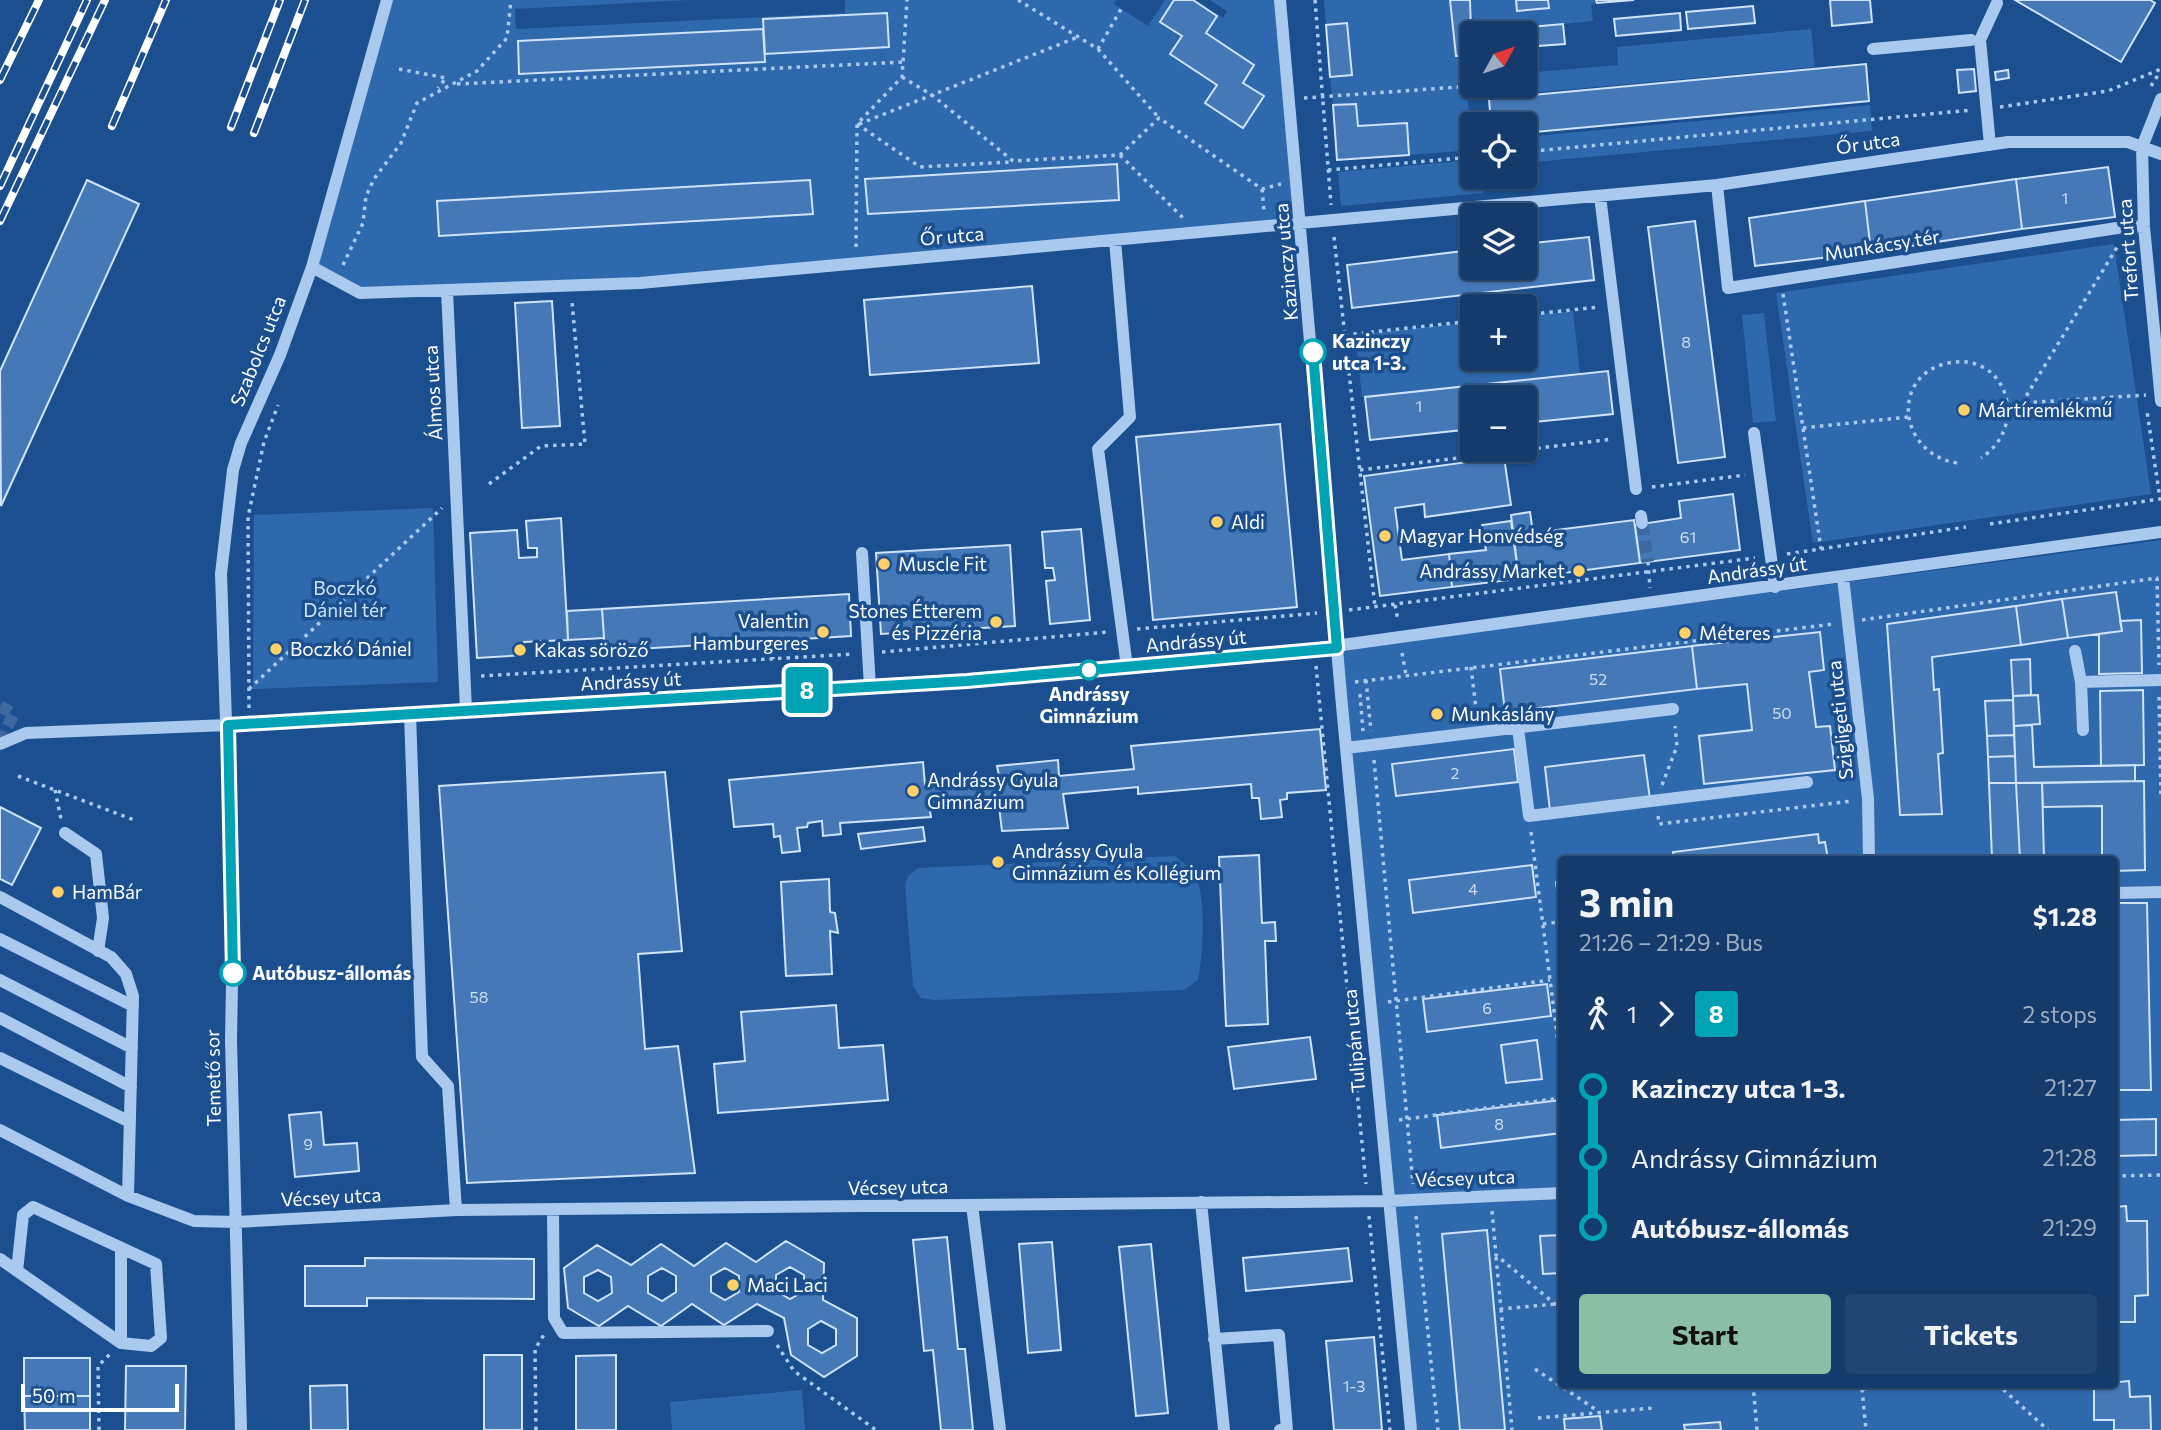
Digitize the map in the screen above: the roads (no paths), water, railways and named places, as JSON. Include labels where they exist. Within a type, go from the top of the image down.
[{"type":"street","name":"Szabolcs utca","points":[[228,725],[221,574],[233,470],[241,443],[280,355],[312,267],[387,0]]},
{"type":"street","name":"Kazinczy utca","points":[[1280,0],[1337,648]]},
{"type":"street","points":[[1990,145],[1980,40],[1997,2]]},
{"type":"street","points":[[1873,50],[1971,40]]},
{"type":"street","name":"Trefort utca","points":[[2161,99],[2142,148],[2144,227],[2161,401]]},
{"type":"street","name":"Őr utca","points":[[312,267],[360,293],[640,283],[1600,197],[1717,185],[1990,145],[2128,142],[2161,154]]},
{"type":"street","name":"Munkácsy tér","points":[[1717,185],[1728,288],[2130,226],[2144,227]]},
{"type":"street","points":[[1600,197],[1611,306],[1636,489]]},
{"type":"street","points":[[1115,240],[1130,417],[1098,449],[1126,667]]},
{"type":"street","name":"Álmos utca","points":[[447,290],[466,710]]},
{"type":"street","points":[[1754,433],[1775,587]]},
{"type":"street","name":"Andrássy út","points":[[0,744],[26,733],[249,724],[870,687],[1337,648],[2161,532]]},
{"type":"street","points":[[862,553],[870,687]]},
{"type":"street","name":"Szigligeti utca","points":[[1843,577],[1868,799],[1869,856]]},
{"type":"street","name":"Tulipán utca","points":[[1337,648],[1411,1430]]},
{"type":"street","points":[[2075,651],[2081,682],[2083,730]]},
{"type":"street","points":[[2081,682],[2161,680]]},
{"type":"street","points":[[1346,748],[1673,709]]},
{"type":"street","points":[[410,714],[422,1057],[447,1086],[456,1210]]},
{"type":"street","name":"Temető sor","points":[[228,725],[233,956],[231,1040],[241,1430]]},
{"type":"street","points":[[1518,728],[1530,816],[1807,782]]},
{"type":"street","points":[[65,833],[96,854],[103,918],[98,951]]},
{"type":"street","points":[[2118,893],[2161,892]]},
{"type":"street","points":[[0,897],[111,957],[126,974],[133,1006],[128,1196]]},
{"type":"street","points":[[0,939],[133,1006]]},
{"type":"street","points":[[0,980],[132,1048]]},
{"type":"street","points":[[0,1018],[131,1087]]},
{"type":"street","points":[[0,1058],[130,1122]]},
{"type":"street","name":"Vécsey utca","points":[[0,1130],[128,1196],[194,1221],[236,1222],[456,1210],[1388,1201],[1558,1193]]},
{"type":"street","points":[[1201,1202],[1224,1430]]},
{"type":"street","points":[[972,1205],[1000,1430]]},
{"type":"street","points":[[0,1259],[17,1271],[121,1343],[151,1346],[161,1338],[156,1264],[33,1207],[23,1215],[17,1271]]},
{"type":"street","points":[[553,1210],[554,1318],[564,1333],[768,1331]]},
{"type":"street","points":[[121,1248],[121,1343]]},
{"type":"street","points":[[1214,1339],[1279,1335],[1287,1430],[1280,1430]]},
{"type":"tunnel","points":[[1642,523],[1648,562]]},
{"type":"tunnel","points":[[0,706],[14,714],[0,740]]},
{"type":"railway","points":[[0,80],[39,0]]},
{"type":"railway","points":[[0,186],[87,0]]},
{"type":"railway","points":[[0,221],[105,0]]},
{"type":"railway","points":[[112,126],[166,0]]},
{"type":"railway","points":[[231,127],[280,0]]},
{"type":"railway","points":[[254,133],[305,0]]},
{"type":"place","name":"Kazinczy utca 1-3.","points":[[1313,352]]},
{"type":"place","name":"Mártíremlékmű","points":[[1964,410]]},
{"type":"place","name":"Aldi","points":[[1217,522]]},
{"type":"place","name":"Magyar Honvédség","points":[[1385,536]]},
{"type":"place","name":"Muscle Fit","points":[[884,564]]},
{"type":"place","name":"Andrássy Market","points":[[1579,571]]},
{"type":"place","name":"Stones Étterem és Pizzéria","points":[[996,622]]},
{"type":"place","name":"Valentin Hamburgeres","points":[[823,632]]},
{"type":"place","name":"Méteres","points":[[1685,633]]},
{"type":"place","name":"Boczkó Dániel","points":[[276,649]]},
{"type":"place","name":"Kakas söröző","points":[[520,650]]},
{"type":"place","name":"Andrássy Gimnázium","points":[[1089,670]]},
{"type":"place","name":"Munkáslány","points":[[1437,714]]},
{"type":"place","name":"Andrássy Gyula Gimnázium","points":[[913,791]]},
{"type":"place","name":"Andrássy Gyula Gimnázium és Kollégium","points":[[998,862]]},
{"type":"place","name":"HamBár","points":[[58,892]]},
{"type":"place","name":"Autóbusz-állomás","points":[[233,973]]},
{"type":"place","name":"Maci Laci","points":[[733,1285]]},
{"type":"park label","name":"Boczkó Dániel tér","points":[[345,599]]}]
